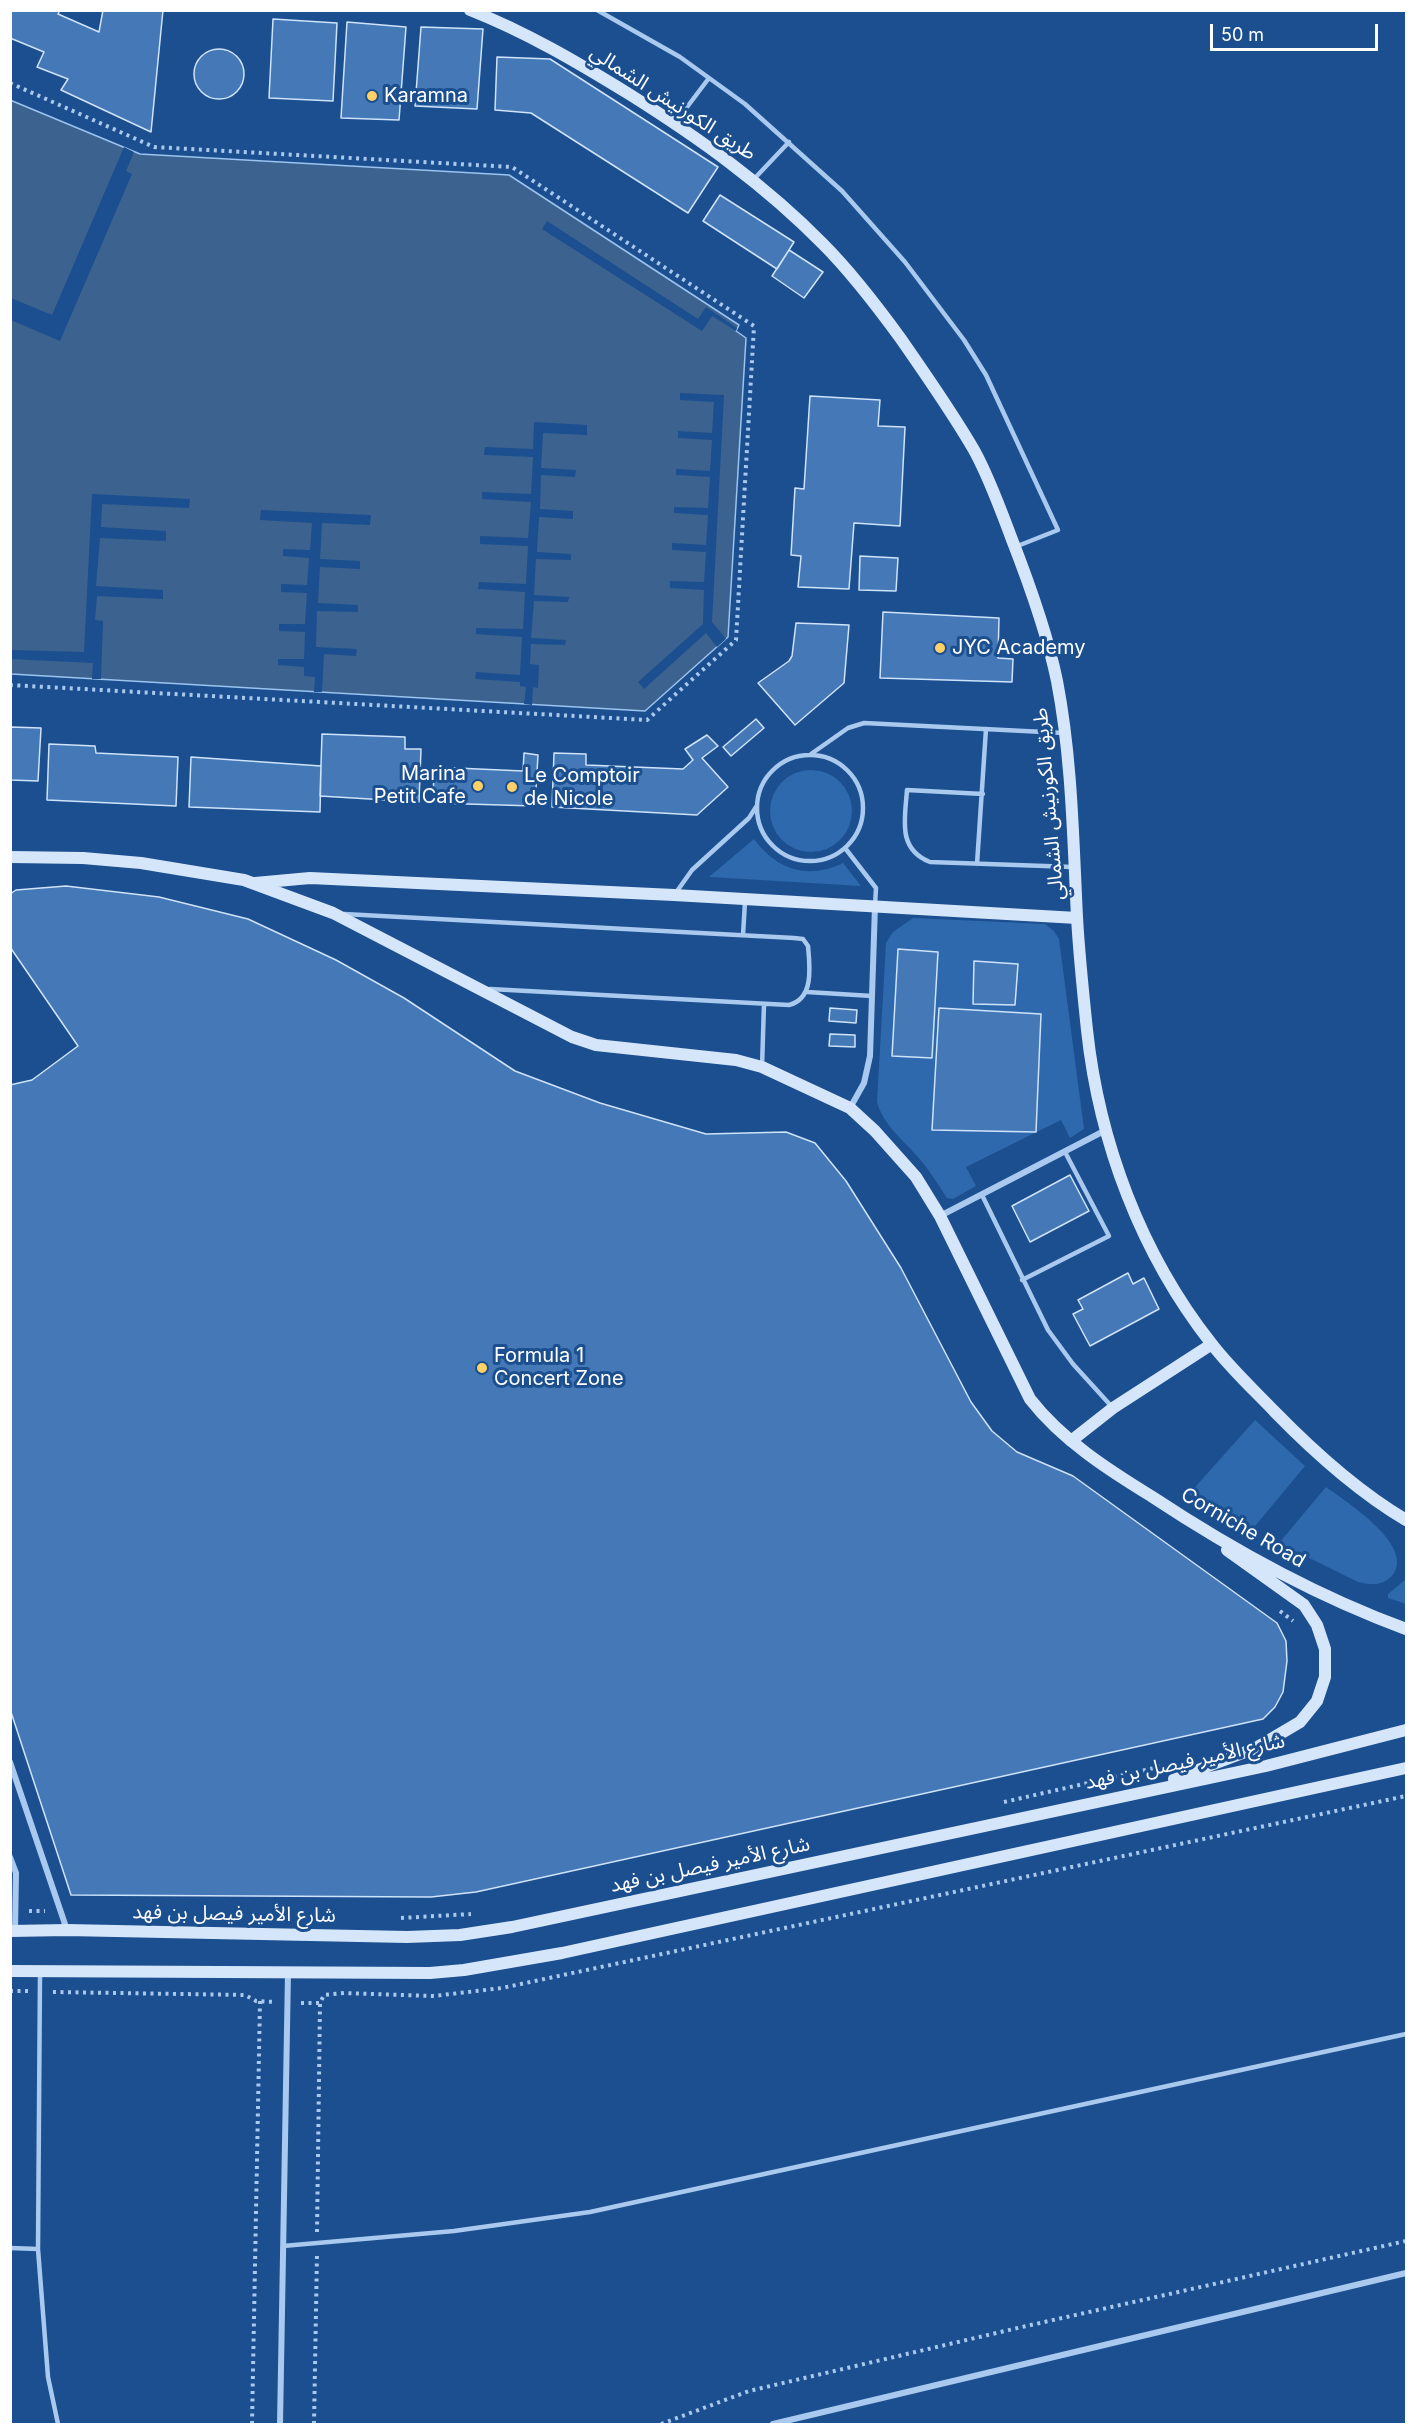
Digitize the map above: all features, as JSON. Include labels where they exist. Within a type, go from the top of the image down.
[{"type":"main road","name":"طريق الكورنيش الشمالي","points":[[470,10],[499,21],[539,41],[675,123],[753,180],[825,245],[875,304],[920,367],[975,453],[1015,547],[1038,611],[1053,669],[1070,772],[1077,918],[1091,1063],[1106,1130],[1134,1213],[1181,1300],[1212,1344],[1325,1461],[1381,1505],[1407,1520]]},
{"type":"main road","points":[[10,857],[83,858],[141,863],[251,883],[310,878],[674,895],[1077,918]]},
{"type":"main road","name":"Corniche Road","points":[[251,883],[333,914],[572,1037],[596,1045],[736,1059],[762,1067],[850,1108],[876,1131],[916,1177],[940,1216],[1030,1399],[1039,1411],[1071,1441],[1107,1468],[1196,1526],[1304,1585],[1366,1614],[1407,1629]]},
{"type":"main road","points":[[1071,1441],[1113,1408],[1212,1344]]},
{"type":"main road","points":[[1138,1793],[1256,1748],[1278,1736],[1300,1722],[1317,1701],[1325,1677],[1325,1649],[1317,1625],[1304,1605],[1160,1502]]},
{"type":"main road","name":"شارع الأمير فيصل بن فهد","points":[[13,1931],[67,1930],[407,1937],[460,1935],[577,1914],[1266,1766],[1407,1730]]},
{"type":"main road","points":[[10,1971],[430,1973],[523,1961],[1407,1768]]},
{"type":"street","points":[[850,1108],[864,1083],[870,1056],[875,906]]},
{"type":"street","points":[[940,1216],[1106,1130]]},
{"type":"street","points":[[10,1762],[67,1930]]},
{"type":"street","points":[[10,1857],[16,1873],[13,1931]]},
{"type":"street","points":[[280,2424],[288,1972]]},
{"type":"street","points":[[773,2424],[1407,2273]]},
{"type":"lane","points":[[597,10],[680,57],[745,104],[842,191],[905,262],[964,340],[986,375],[1058,530],[1015,547]]},
{"type":"lane","points":[[675,123],[709,78]]},
{"type":"lane","points":[[753,180],[789,142]]},
{"type":"lane","points":[[811,754],[848,728],[864,723],[1064,733]]},
{"type":"lane","points":[[977,864],[986,729]]},
{"type":"lane","points":[[811,754],[829,758],[844,767],[856,781],[862,799],[862,817],[856,834],[845,848],[829,858],[811,861],[793,859],[778,851],[766,839],[759,824],[756,807],[759,790],[767,776],[779,764],[794,756],[811,754]]},
{"type":"lane","points":[[983,794],[908,790],[904,837],[918,858],[930,862],[1076,867]]},
{"type":"lane","points":[[674,895],[692,870],[749,818],[756,807]]},
{"type":"lane","points":[[845,848],[876,888],[875,906]]},
{"type":"lane","points":[[743,935],[746,899]]},
{"type":"lane","points":[[333,914],[803,939],[808,946],[807,992],[798,1003],[789,1005],[477,988]]},
{"type":"lane","points":[[807,992],[872,996]]},
{"type":"lane","points":[[762,1067],[764,1004]]},
{"type":"lane","points":[[1022,1280],[1109,1236],[1065,1152]]},
{"type":"lane","points":[[982,1195],[1022,1280],[1061,1349],[1113,1408]]},
{"type":"lane","points":[[40,1972],[38,2249],[48,2377],[58,2424]]},
{"type":"lane","points":[[283,2246],[317,2245],[454,2231],[590,2212],[1407,2034]]},
{"type":"lane","points":[[10,2248],[38,2249]]},
{"type":"path","points":[[10,83],[154,147],[512,167],[754,326],[736,640],[647,720],[10,685]]},
{"type":"path","points":[[1276,1608],[1292,1621],[1297,1629]]},
{"type":"path","points":[[992,1805],[1167,1766]]},
{"type":"path","points":[[314,2424],[320,2003],[324,1995],[344,1993],[434,1996],[502,1988],[1407,1796]]},
{"type":"path","points":[[15,1911],[61,1911]]},
{"type":"path","points":[[398,1917],[476,1914]]},
{"type":"path","points":[[10,1991],[245,1995],[260,2001],[320,2003]]},
{"type":"path","points":[[252,2424],[260,2001]]},
{"type":"path","points":[[660,2424],[749,2391],[1407,2241]]},
{"type":"shaded area","points":[[10,100],[140,154],[509,175],[739,325],[736,331],[746,338],[728,637],[645,711],[11,674]]},
{"type":"shaded area","points":[[811,770],[827,773],[840,782],[849,795],[852,811],[849,827],[840,840],[827,849],[811,852],[795,849],[782,840],[773,827],[770,811],[773,795],[782,782],[795,773]]},
{"type":"shaded area","points":[[754,839],[773,858],[794,869],[818,871],[843,863],[861,886],[709,877]]},
{"type":"shaded area","points":[[913,918],[1045,924],[1054,931],[1059,939],[1084,1129],[1070,1138],[1061,1120],[966,1167],[976,1186],[953,1199],[947,1198],[924,1165],[888,1124],[877,1102],[886,943],[893,932]]},
{"type":"shaded area","points":[[1255,1420],[1305,1466],[1251,1531],[1189,1494]]},
{"type":"shaded area","points":[[1326,1487],[1362,1513],[1387,1538],[1395,1551],[1397,1564],[1392,1576],[1384,1582],[1367,1584],[1358,1582],[1279,1543]]},
{"type":"shaded area","points":[[1406,1579],[1406,1604],[1388,1598],[1388,1594]]},
{"type":"pier","points":[[124,147],[134,152],[126,171],[132,174],[60,341],[11,320],[11,298],[52,315]]},
{"type":"pier","points":[[547,221],[698,319],[706,307],[737,328],[736,331],[712,316],[702,331],[542,229]]},
{"type":"pier","points":[[680,393],[724,395],[712,622],[726,639],[717,647],[706,633],[644,689],[638,682],[703,624],[704,590],[670,588],[670,581],[704,582],[706,552],[672,550],[672,543],[706,545],[708,515],[674,513],[674,507],[708,508],[710,477],[676,475],[676,469],[710,471],[712,440],[678,438],[678,431],[712,433],[714,402],[680,400]]},
{"type":"pier","points":[[534,422],[587,425],[587,435],[543,433],[541,468],[576,470],[575,477],[541,475],[540,509],[573,511],[573,519],[539,517],[537,552],[571,554],[571,560],[536,559],[534,595],[569,597],[568,602],[534,601],[531,638],[566,640],[565,645],[531,644],[530,664],[539,665],[538,688],[533,687],[532,705],[524,704],[526,687],[520,686],[520,682],[475,679],[476,672],[520,675],[522,637],[476,634],[476,628],[523,629],[525,592],[478,589],[479,582],[526,584],[528,546],[480,544],[480,536],[528,538],[531,502],[482,499],[482,492],[531,494],[533,457],[484,455],[485,447],[533,449]]},
{"type":"pier","points":[[92,494],[190,499],[189,508],[102,504],[101,527],[166,531],[166,541],[100,538],[96,586],[163,590],[163,599],[97,596],[95,620],[103,621],[101,679],[92,679],[93,663],[10,659],[11,650],[84,652]]},
{"type":"pier","points":[[261,510],[371,515],[370,525],[322,523],[320,559],[360,561],[360,569],[320,567],[318,603],[358,605],[358,612],[317,611],[316,647],[357,649],[356,656],[324,654],[322,692],[314,692],[315,677],[304,676],[304,667],[278,665],[278,659],[304,659],[305,632],[279,631],[279,624],[305,624],[307,593],[281,592],[281,584],[307,585],[309,558],[283,556],[283,549],[310,550],[312,523],[260,520]]},
{"type":"building","points":[[10,10],[60,10],[58,14],[99,32],[103,10],[163,10],[151,132],[61,90],[68,79],[37,67],[44,52],[10,38]]},
{"type":"building","points":[[273,19],[337,23],[333,101],[269,98]]},
{"type":"building","points":[[347,22],[406,27],[399,120],[341,118]]},
{"type":"building","points":[[421,27],[483,29],[477,109],[415,106]]},
{"type":"building","points":[[219,49],[228,51],[239,60],[244,74],[242,83],[233,94],[219,99],[210,97],[199,88],[194,74],[196,65],[205,54]]},
{"type":"building","points":[[497,57],[550,59],[718,167],[688,213],[531,113],[495,110]]},
{"type":"building","points":[[720,195],[794,242],[777,269],[703,221]]},
{"type":"building","points":[[789,250],[823,272],[804,298],[772,276]]},
{"type":"building","points":[[810,396],[880,400],[878,426],[905,427],[900,526],[854,523],[849,589],[798,587],[801,556],[791,555],[795,488],[804,489]]},
{"type":"building","points":[[860,556],[898,558],[896,591],[859,590]]},
{"type":"building","points":[[883,612],[999,618],[998,658],[1013,659],[1012,682],[880,678]]},
{"type":"building","points":[[796,623],[849,625],[844,683],[795,725],[758,683],[789,661],[792,656]]},
{"type":"building","points":[[756,719],[764,728],[731,756],[723,747]]},
{"type":"building","points":[[10,727],[41,728],[38,781],[10,780]]},
{"type":"building","points":[[322,734],[405,737],[405,749],[421,749],[419,802],[320,796]]},
{"type":"building","points":[[707,735],[718,746],[702,758],[728,787],[697,815],[552,807],[554,753],[586,754],[586,765],[683,769],[693,760],[685,749]]},
{"type":"building","points":[[49,744],[95,746],[96,753],[178,757],[176,806],[47,800]]},
{"type":"building","points":[[524,753],[538,755],[535,806],[433,803],[434,767],[523,771]]},
{"type":"building","points":[[191,757],[321,766],[320,812],[189,807]]},
{"type":"building","name":"Formula 1 Concert Zone","points":[[66,886],[159,897],[248,919],[336,960],[404,998],[515,1071],[600,1103],[706,1134],[786,1132],[815,1143],[846,1181],[901,1268],[971,1402],[992,1431],[1017,1452],[1073,1476],[1277,1623],[1286,1641],[1287,1661],[1283,1692],[1275,1707],[1263,1719],[476,1892],[431,1897],[71,1895],[10,1709],[10,1085],[32,1080],[78,1046],[10,947],[10,894],[16,890]]},
{"type":"building","points":[[898,949],[938,952],[932,1058],[892,1056]]},
{"type":"building","points":[[974,961],[1018,964],[1015,1005],[973,1004]]},
{"type":"building","points":[[830,1008],[857,1010],[856,1023],[829,1021]]},
{"type":"building","points":[[939,1008],[1041,1014],[1036,1132],[932,1130]]},
{"type":"building","points":[[830,1034],[855,1035],[855,1047],[829,1046]]},
{"type":"building","points":[[1070,1175],[1089,1211],[1030,1242],[1012,1206]]},
{"type":"building","points":[[1128,1273],[1133,1284],[1144,1278],[1159,1309],[1090,1346],[1073,1314],[1083,1309],[1078,1300]]},
{"type":"place","name":"Karamna","points":[[372,96]]},
{"type":"place","name":"JYC Academy","points":[[940,648]]},
{"type":"place","name":"Marina Petit Cafe","points":[[478,786]]},
{"type":"place","name":"Le Comptoir de Nicole","points":[[512,787]]},
{"type":"place","name":"Formula 1 Concert Zone","points":[[482,1368]]}]
